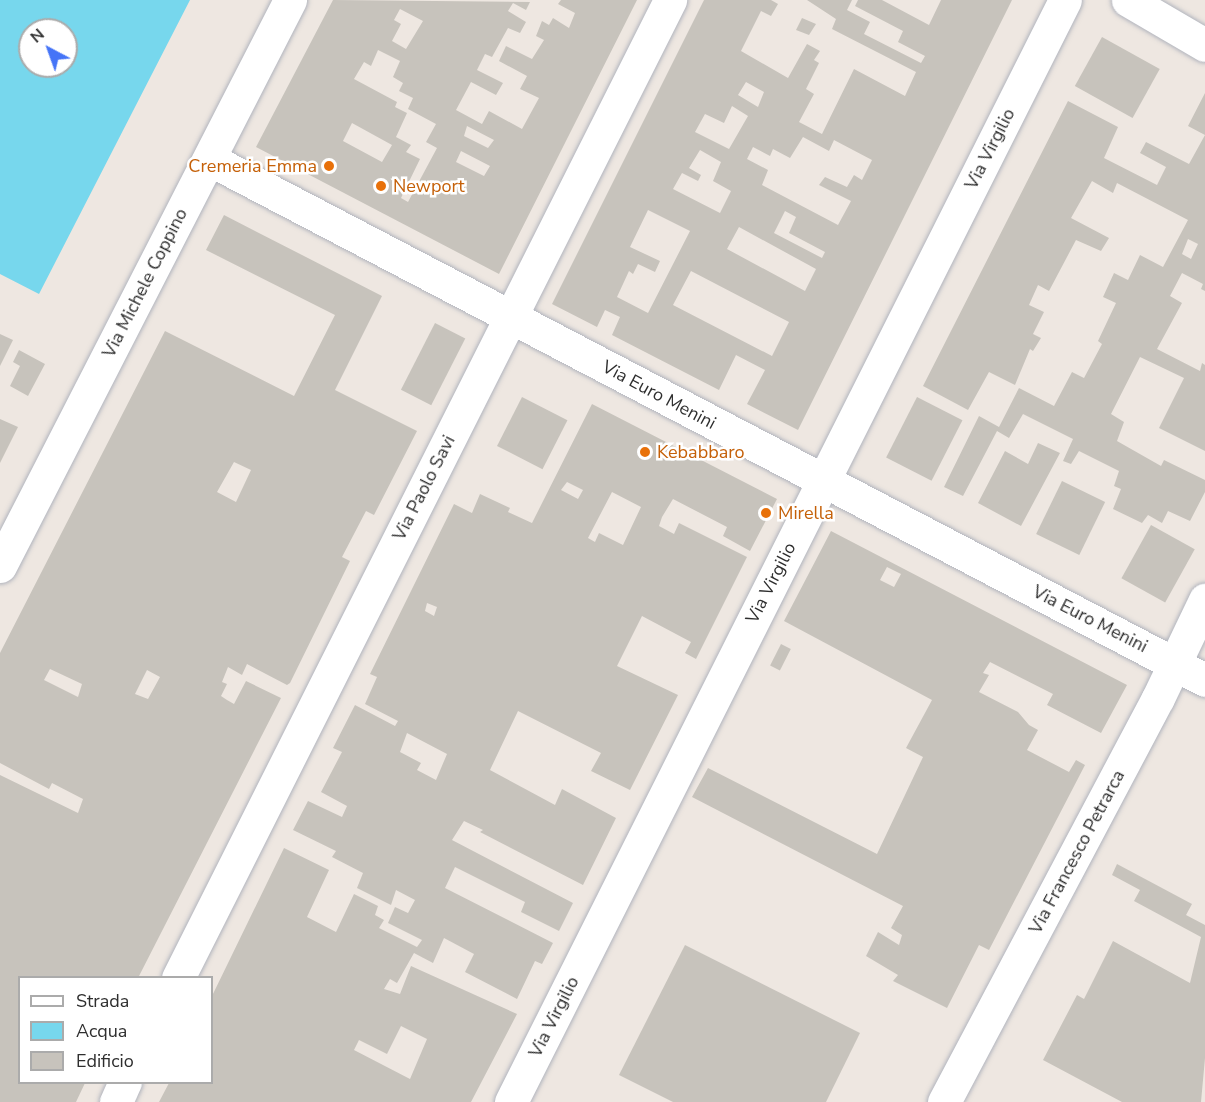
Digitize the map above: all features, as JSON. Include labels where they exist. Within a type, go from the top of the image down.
[{"type":"street","name":"Via Michele Coppino","points":[[0,566],[290,0]]},
{"type":"street","name":"Via Paolo Savi","points":[[179,976],[670,0]]},
{"type":"street","name":"Via Virgilio","points":[[511,1102],[1065,0]]},
{"type":"street","points":[[1128,0],[1205,45]]},
{"type":"street","name":"Via Euro Menini","points":[[209,159],[1205,681]]},
{"type":"street","name":"Via Francesco Petrarca","points":[[944,1102],[1162,690],[1205,600]]},
{"type":"street","points":[[116,1102],[125,1084]]},
{"type":"water","points":[[0,0],[190,0],[39,294],[0,274]]},
{"type":"building","points":[[333,0],[530,2],[526,10],[513,3],[508,11],[526,22],[520,33],[508,28],[492,57],[485,54],[477,70],[503,83],[496,95],[471,82],[456,110],[482,124],[489,111],[522,129],[539,98],[520,89],[527,76],[499,61],[506,46],[532,59],[544,40],[536,36],[542,21],[549,25],[553,18],[569,28],[575,13],[558,4],[561,0],[637,0],[499,274],[256,147]],"holes":[[[400,9],[423,21],[406,49],[392,41],[401,24],[394,20]],[[378,50],[400,61],[393,77],[403,83],[399,91],[413,98],[408,109],[436,124],[426,142],[437,148],[408,202],[401,198],[420,159],[406,152],[411,145],[396,137],[407,113],[395,107],[397,102],[354,79],[364,62],[371,66]],[[352,123],[392,145],[382,162],[343,141]],[[467,126],[494,140],[488,148],[464,136]],[[461,151],[490,166],[484,176],[456,162]]]},
{"type":"building","points":[[704,0],[771,0],[778,4],[771,16],[761,11],[741,51],[788,78],[807,44],[820,51],[814,60],[819,63],[806,89],[814,94],[799,122],[822,134],[854,69],[905,96],[916,72],[832,29],[836,19],[807,0],[852,0],[847,10],[870,22],[864,34],[921,63],[925,56],[898,42],[903,31],[855,6],[858,0],[882,0],[929,25],[941,0],[1012,0],[798,430],[747,404],[765,370],[736,355],[719,390],[612,335],[620,317],[605,310],[597,327],[552,304]],"holes":[[[746,82],[764,92],[758,107],[738,95]],[[732,106],[748,116],[729,149],[695,132],[705,114],[724,123]],[[803,137],[829,151],[834,140],[872,160],[862,180],[854,175],[847,187],[825,177],[819,185],[851,201],[838,225],[762,185],[768,170],[747,159],[753,147],[770,156],[773,149],[790,158]],[[700,150],[721,162],[713,181],[731,191],[720,213],[673,189],[682,173],[698,181],[701,175],[689,168]],[[648,210],[690,231],[648,313],[617,297],[629,271],[633,274],[638,264],[655,272],[660,261],[630,247]],[[785,211],[796,217],[789,233],[825,252],[822,258],[774,233]],[[739,227],[816,269],[805,291],[727,249]],[[691,271],[789,322],[772,356],[673,305]]]},
{"type":"building","points":[[802,18],[816,24],[809,35],[796,30]]},
{"type":"building","points":[[1102,37],[1160,69],[1133,118],[1075,86]]},
{"type":"building","points":[[1205,93],[1205,135],[1188,126]]},
{"type":"building","points":[[1068,101],[1118,127],[1104,158],[1157,185],[1166,167],[1140,153],[1146,142],[1189,164],[1205,135],[1205,291],[1201,289],[1203,284],[1182,273],[1170,296],[1182,303],[1157,349],[1200,371],[1202,363],[1205,365],[1205,451],[1159,428],[1184,378],[1140,357],[1111,414],[1124,422],[1117,441],[1161,466],[1164,460],[1205,480],[1205,492],[1190,521],[1168,511],[1162,523],[1148,515],[1142,523],[1113,509],[1121,489],[1114,486],[1119,471],[1079,451],[1071,464],[1063,461],[1073,439],[1023,414],[1009,438],[997,431],[963,496],[944,487],[979,416],[999,427],[1019,388],[1054,406],[1072,372],[1084,378],[1102,344],[1098,341],[1116,303],[1103,297],[1114,273],[1128,280],[1140,255],[1163,267],[1188,220],[1117,183],[1113,193],[1092,181],[1071,218],[1109,238],[1101,251],[1076,240],[1049,291],[1038,285],[1029,305],[1044,312],[1033,334],[1041,338],[1033,351],[1030,349],[1015,385],[989,372],[968,410],[923,386]],"holes":[[[1188,239],[1198,244],[1191,259],[1182,254]]]},
{"type":"building","points":[[224,215],[382,296],[335,390],[417,431],[374,515],[366,511],[342,557],[350,561],[290,683],[287,685],[247,664],[242,675],[228,667],[222,682],[227,684],[221,696],[227,700],[234,704],[246,681],[281,698],[139,976],[18,976],[18,1084],[85,1084],[76,1102],[0,1102],[0,775],[78,813],[83,799],[52,783],[49,789],[0,763],[0,653],[165,331],[294,396],[335,315],[206,250]],"holes":[[[234,462],[251,470],[236,502],[217,492]],[[50,669],[82,684],[78,697],[44,680]],[[147,670],[160,677],[148,699],[135,694]]]},
{"type":"building","points":[[435,323],[465,338],[431,405],[401,390]]},
{"type":"building","points":[[0,334],[13,340],[0,366]]},
{"type":"building","points":[[19,350],[45,364],[28,396],[10,386],[20,366],[13,362]]},
{"type":"building","points":[[522,397],[567,420],[542,469],[497,446]]},
{"type":"building","points":[[917,397],[962,420],[932,481],[886,458]]},
{"type":"building","points":[[592,404],[777,499],[750,551],[723,536],[727,527],[673,499],[662,517],[659,526],[674,534],[679,523],[747,557],[696,659],[685,653],[691,642],[642,616],[617,666],[678,695],[630,790],[591,771],[601,753],[518,711],[490,770],[555,805],[562,789],[616,818],[583,885],[480,832],[483,830],[464,821],[452,840],[573,903],[559,931],[521,912],[525,902],[455,867],[445,888],[553,943],[542,964],[535,961],[517,999],[465,972],[474,954],[444,938],[433,963],[414,953],[397,983],[390,979],[384,989],[400,994],[411,966],[517,1014],[471,1102],[159,1102],[168,1084],[213,1084],[213,994],[284,848],[329,870],[307,917],[336,932],[354,894],[378,906],[375,915],[384,920],[379,928],[417,947],[422,940],[388,923],[395,907],[408,913],[415,900],[396,890],[391,905],[357,888],[363,873],[332,857],[336,851],[293,830],[308,801],[342,817],[347,806],[321,792],[342,752],[333,748],[355,705],[395,726],[398,721],[365,704],[377,677],[370,674],[454,504],[472,513],[480,494],[510,508],[508,512],[532,523]],"holes":[[[567,482],[583,490],[578,499],[561,490]],[[612,492],[641,507],[623,545],[599,533],[595,542],[588,538]],[[427,603],[437,607],[434,616],[425,611]],[[407,733],[447,754],[436,780],[417,770],[421,763],[400,752]],[[401,1026],[427,1039],[410,1079],[354,1050],[359,1040],[387,1054]]]},
{"type":"building","points":[[0,419],[18,427],[0,463]]},
{"type":"building","points":[[1038,443],[1060,453],[1021,526],[978,503],[1005,451],[1028,464]]},
{"type":"building","points":[[1062,481],[1105,502],[1079,555],[1036,534]]},
{"type":"building","points":[[1151,525],[1195,549],[1165,603],[1121,578]]},
{"type":"building","points":[[831,531],[1127,685],[1101,733],[1047,705],[1053,694],[990,662],[983,673],[989,675],[979,692],[1018,712],[1029,725],[1038,730],[1027,750],[1069,772],[1076,760],[1085,765],[989,950],[979,945],[947,1008],[893,981],[898,975],[866,956],[878,932],[899,945],[902,935],[891,928],[903,906],[692,797],[708,768],[877,854],[923,757],[906,748],[932,700],[784,621]],"holes":[[[887,567],[901,574],[894,587],[880,580]]]},
{"type":"building","points":[[781,644],[791,649],[780,670],[770,665]]},
{"type":"building","points":[[1117,864],[1192,904],[1186,915],[1205,925],[1205,1058],[1201,1102],[1122,1102],[1043,1060],[1077,995],[1084,999],[1113,941],[1190,983],[1201,937],[1134,901],[1140,890],[1112,875]]},
{"type":"building","points":[[685,945],[860,1033],[826,1102],[673,1102],[619,1075]]},
{"type":"place","name":"Cremeria Emma","points":[[329,166]]},
{"type":"place","name":"Newport","points":[[381,186]]},
{"type":"place","name":"Kebabbaro","points":[[645,452]]},
{"type":"place","name":"Mirella","points":[[766,513]]}]
